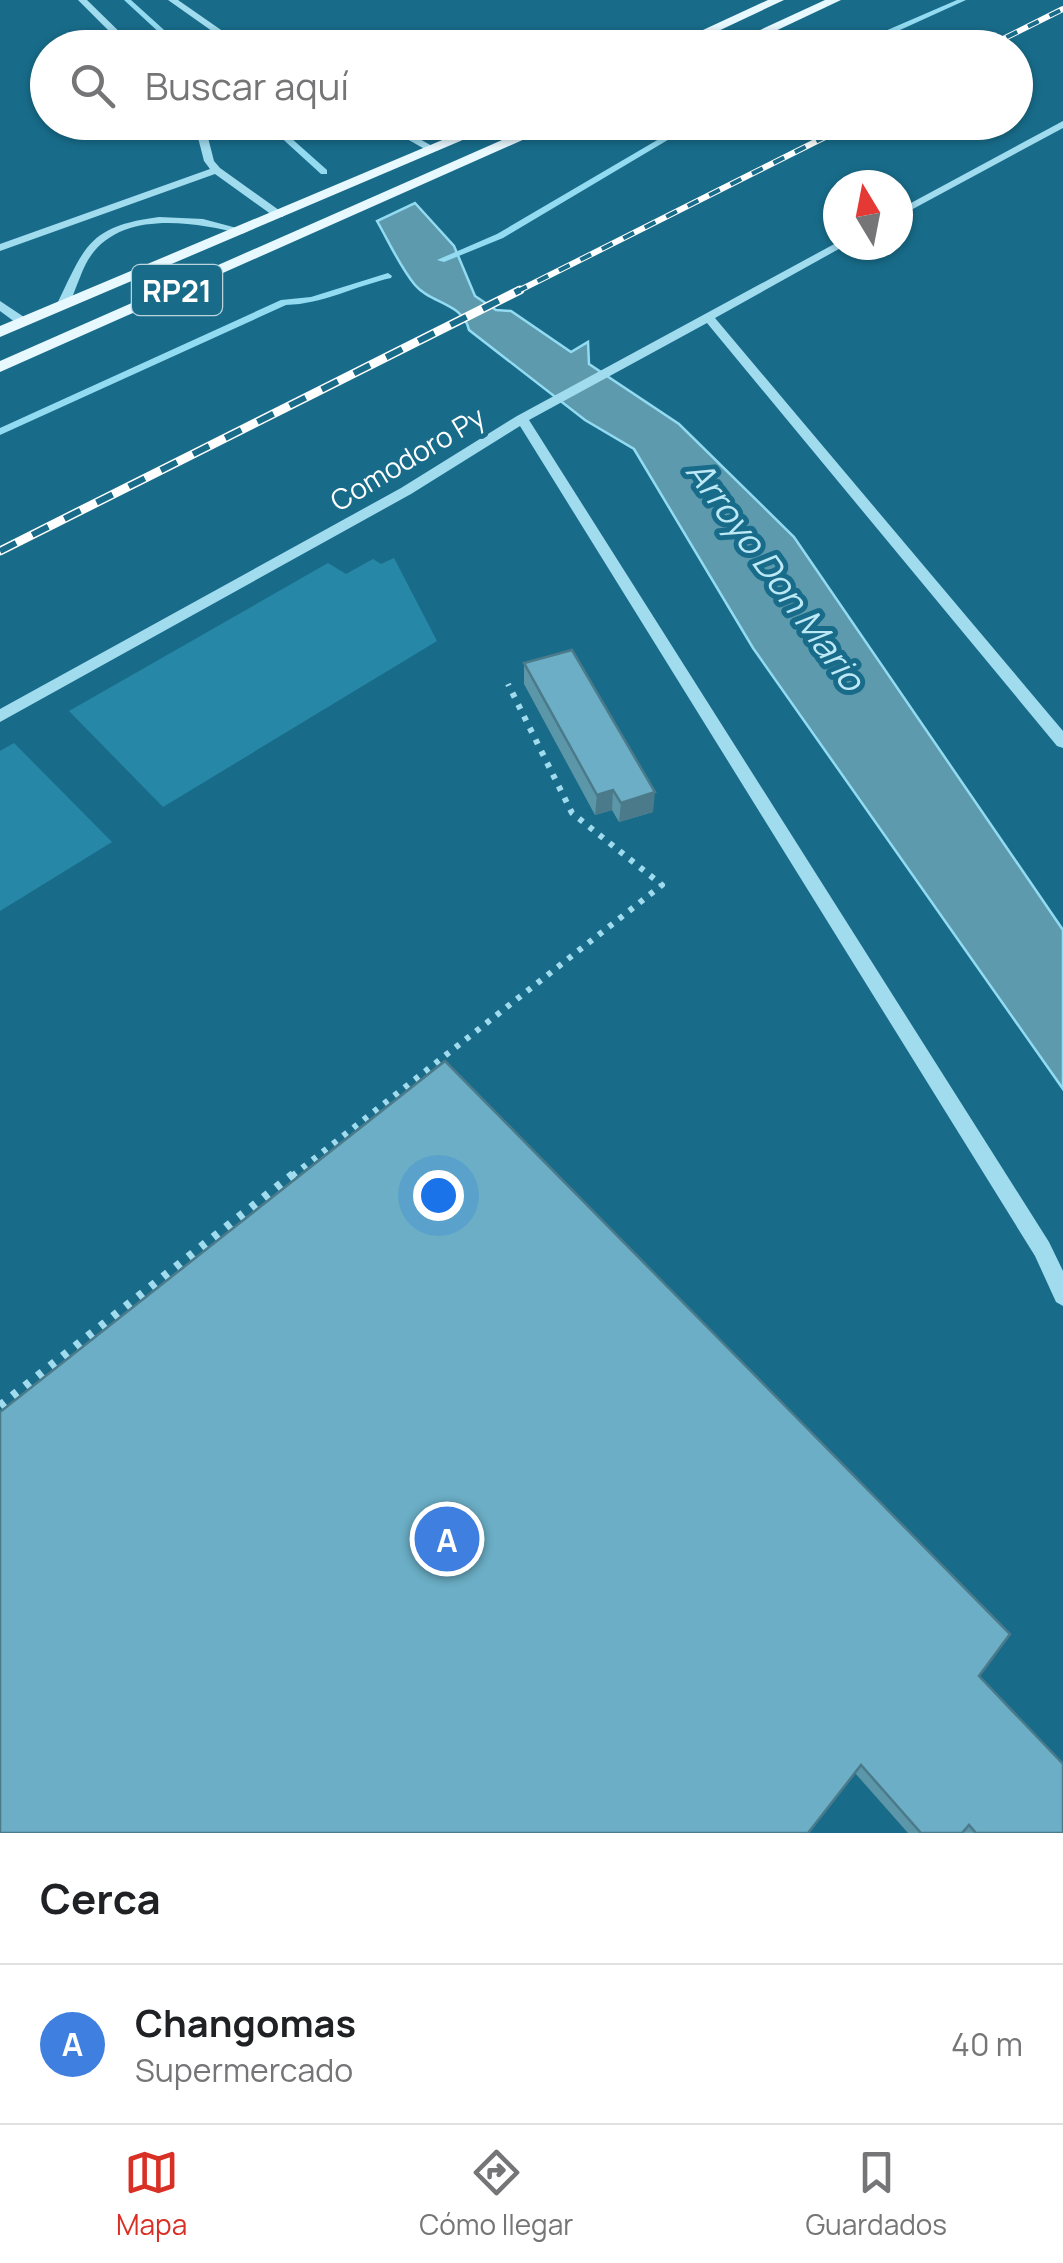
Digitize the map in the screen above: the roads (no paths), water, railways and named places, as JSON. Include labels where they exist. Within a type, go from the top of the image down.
[{"type":"main road","points":[[710,30],[778,0]]},
{"type":"main road","points":[[768,30],[835,0]]},
{"type":"main road","name":"RP21","points":[[0,332],[457,140]]},
{"type":"main road","name":"RP21","points":[[0,367],[516,140]]},
{"type":"main road","points":[[222,270],[280,228],[279,216]]},
{"type":"street","points":[[82,0],[113,30]]},
{"type":"street","points":[[172,0],[216,30]]},
{"type":"street","points":[[913,206],[1063,124]]},
{"type":"street","points":[[204,140],[209,161],[216,170],[279,216]]},
{"type":"street","points":[[415,140],[434,150]]},
{"type":"street","points":[[0,248],[216,170]]},
{"type":"street","points":[[113,208],[134,224]]},
{"type":"street","points":[[63,304],[86,253],[113,232],[134,224],[193,222],[242,231]]},
{"type":"street","name":"Comodoro Py","points":[[0,716],[406,491],[527,416],[823,254]]},
{"type":"street","points":[[0,305],[23,322]]},
{"type":"street","points":[[708,317],[1063,742]]},
{"type":"street","points":[[527,416],[1042,1248],[1063,1295]]},
{"type":"water","points":[[415,203],[454,246],[475,296],[496,310],[511,311],[571,352],[588,342],[589,364],[679,424],[794,537],[1063,930],[1063,1089],[753,648],[634,449],[585,420],[469,330],[460,314],[422,291],[410,278],[377,221]]},
{"type":"waterway","name":"Arroyo Don Mario","points":[[127,0],[161,30]]},
{"type":"waterway","points":[[894,30],[963,0]]},
{"type":"waterway","name":"Arroyo Don Mario","points":[[288,140],[324,172]]},
{"type":"waterway","points":[[441,260],[500,236],[663,140]]},
{"type":"waterway","points":[[0,432],[284,302],[312,300],[388,276]]},
{"type":"railway","points":[[1021,30],[1063,9]]},
{"type":"railway","points":[[516,292],[819,140]]},
{"type":"railway","points":[[0,551],[520,290]]},
{"type":"place","name":"Changomas","points":[[447,1539]]}]
